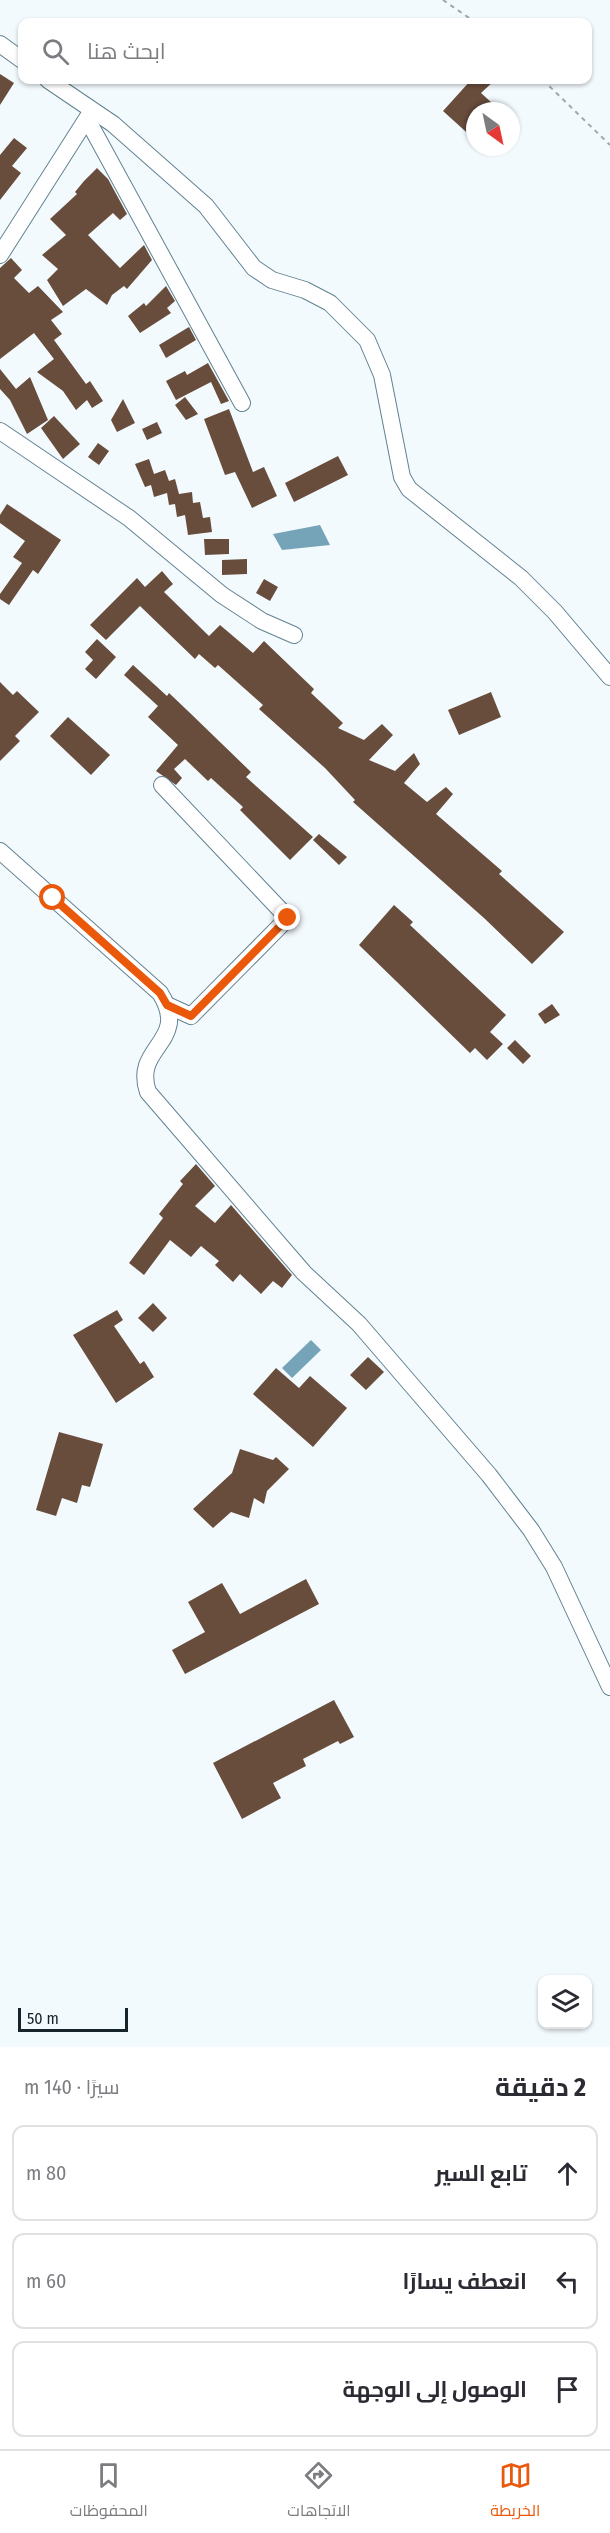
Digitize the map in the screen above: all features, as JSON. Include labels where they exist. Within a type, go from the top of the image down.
[{"type":"street","points":[[0,44],[18,57]]},
{"type":"street","points":[[53,84],[89,115],[124,133],[206,206],[254,268],[272,280],[318,296],[341,312],[367,340],[378,364],[402,477],[409,489],[521,578],[555,612],[610,677]]},
{"type":"street","points":[[0,255],[89,115]]},
{"type":"street","points":[[89,115],[242,403]]},
{"type":"street","points":[[0,431],[51,463],[129,518],[222,595],[262,621],[294,635]]},
{"type":"street","points":[[162,785],[288,918],[191,1016],[167,1005]]},
{"type":"street","points":[[0,851],[160,993],[167,1005],[171,1021],[164,1038],[145,1068],[143,1079],[148,1092],[304,1273],[359,1324],[489,1475],[531,1530],[554,1567],[610,1687]]},
{"type":"path","points":[[443,0],[469,18]]},
{"type":"path","points":[[547,84],[610,145]]},
{"type":"water","points":[[320,525],[330,545],[282,550],[273,534]]},
{"type":"water","points":[[311,1340],[321,1350],[292,1378],[282,1368]]},
{"type":"building","points":[[0,74],[14,83],[0,105]]},
{"type":"building","points":[[467,84],[491,84],[481,93],[491,102],[466,102],[466,132],[443,111]]},
{"type":"building","points":[[14,138],[27,148],[12,166],[21,173],[0,200],[0,155]]},
{"type":"building","points":[[97,168],[108,179],[127,214],[120,220],[113,213],[88,235],[120,268],[144,245],[152,260],[127,289],[124,286],[112,295],[107,305],[86,289],[63,306],[47,280],[58,269],[42,255],[66,235],[50,219],[77,194],[75,192]]},
{"type":"building","points":[[11,258],[22,270],[14,278],[29,293],[38,286],[63,312],[51,320],[62,334],[54,340],[86,384],[90,381],[103,401],[92,408],[87,400],[76,410],[63,391],[37,372],[54,359],[34,333],[0,359],[0,268]]},
{"type":"building","points":[[166,286],[175,301],[167,308],[171,313],[140,333],[128,316],[144,303],[146,306]]},
{"type":"building","points":[[189,327],[196,340],[166,358],[159,345]]},
{"type":"building","points":[[208,363],[229,401],[221,404],[211,382],[176,400],[166,381],[185,371],[187,375]]},
{"type":"building","points":[[0,369],[16,389],[30,377],[48,420],[27,434],[10,400],[0,389]]},
{"type":"building","points":[[185,397],[198,414],[186,420],[175,405]]},
{"type":"building","points":[[123,399],[135,423],[117,432],[111,420]]},
{"type":"building","points":[[229,409],[253,472],[264,467],[277,496],[252,508],[235,472],[225,475],[204,419]]},
{"type":"building","points":[[54,416],[80,444],[63,459],[41,428]]},
{"type":"building","points":[[157,422],[162,433],[147,440],[142,429]]},
{"type":"building","points":[[98,443],[109,451],[99,465],[88,457]]},
{"type":"building","points":[[338,456],[348,475],[294,502],[285,483]]},
{"type":"building","points":[[149,459],[154,474],[165,470],[169,481],[175,479],[179,494],[192,492],[193,503],[200,502],[203,518],[210,517],[212,532],[188,535],[185,515],[177,517],[175,504],[169,505],[167,493],[154,497],[151,485],[145,487],[135,464]]},
{"type":"building","points":[[7,504],[61,540],[38,574],[33,570],[9,605],[0,599],[0,594],[22,563],[13,557],[25,541],[0,523],[0,515]]},
{"type":"building","points":[[204,539],[229,539],[229,554],[205,555]]},
{"type":"building","points":[[247,559],[247,574],[222,575],[222,560]]},
{"type":"building","points":[[162,571],[173,584],[164,592],[209,636],[220,625],[253,653],[264,641],[314,689],[311,693],[343,723],[338,728],[364,740],[382,724],[393,735],[369,760],[395,771],[414,753],[420,764],[404,783],[427,802],[446,787],[453,794],[436,814],[502,871],[499,874],[564,932],[532,964],[484,918],[353,802],[355,800],[325,768],[259,709],[263,705],[218,665],[215,668],[199,654],[195,659],[140,606],[106,640],[90,625],[137,578],[145,587]]},
{"type":"building","points":[[264,579],[278,587],[270,601],[256,593]]},
{"type":"building","points":[[97,639],[116,657],[96,679],[85,669],[93,660],[85,652]]},
{"type":"building","points":[[133,665],[167,696],[169,693],[189,712],[251,772],[246,777],[313,837],[290,860],[240,810],[243,807],[211,778],[208,781],[185,759],[174,769],[182,778],[176,785],[156,771],[178,745],[148,717],[158,706],[124,675]]},
{"type":"building","points":[[0,682],[13,695],[17,691],[39,712],[15,736],[20,741],[0,761]]},
{"type":"building","points":[[491,692],[501,717],[459,735],[448,710]]},
{"type":"building","points":[[68,717],[110,755],[91,775],[50,736]]},
{"type":"building","points":[[319,834],[347,857],[339,865],[313,840]]},
{"type":"building","points":[[394,905],[413,922],[410,925],[506,1015],[490,1032],[503,1044],[487,1060],[475,1048],[470,1053],[359,945]]},
{"type":"building","points":[[552,1004],[560,1015],[545,1024],[538,1014]]},
{"type":"building","points":[[515,1040],[531,1056],[523,1064],[507,1048]]},
{"type":"building","points":[[196,1164],[215,1186],[195,1206],[215,1223],[231,1205],[292,1275],[282,1288],[273,1281],[261,1294],[240,1274],[233,1282],[215,1265],[219,1261],[201,1246],[191,1257],[170,1240],[144,1275],[129,1263],[163,1218],[159,1214],[183,1184],[180,1181]]},
{"type":"building","points":[[153,1303],[167,1318],[153,1332],[138,1318]]},
{"type":"building","points":[[117,1310],[123,1320],[114,1326],[140,1364],[144,1361],[154,1377],[116,1403],[73,1335]]},
{"type":"building","points":[[368,1357],[384,1372],[366,1390],[350,1375]]},
{"type":"building","points":[[276,1368],[299,1388],[310,1376],[347,1408],[313,1447],[253,1394]]},
{"type":"building","points":[[59,1432],[103,1444],[90,1487],[82,1485],[77,1503],[62,1498],[56,1516],[36,1510]]},
{"type":"building","points":[[240,1449],[273,1460],[276,1457],[289,1469],[267,1491],[264,1504],[254,1498],[249,1518],[231,1512],[213,1528],[193,1509],[232,1473]]},
{"type":"building","points":[[306,1579],[319,1604],[185,1674],[172,1650],[205,1632],[188,1602],[222,1583],[240,1614]]},
{"type":"building","points":[[334,1700],[354,1737],[340,1744],[338,1741],[303,1759],[306,1766],[273,1783],[281,1798],[242,1819],[213,1763]]},
{"type":"route","points":[[53,898],[160,993],[167,1005],[191,1016],[288,918]]}]
